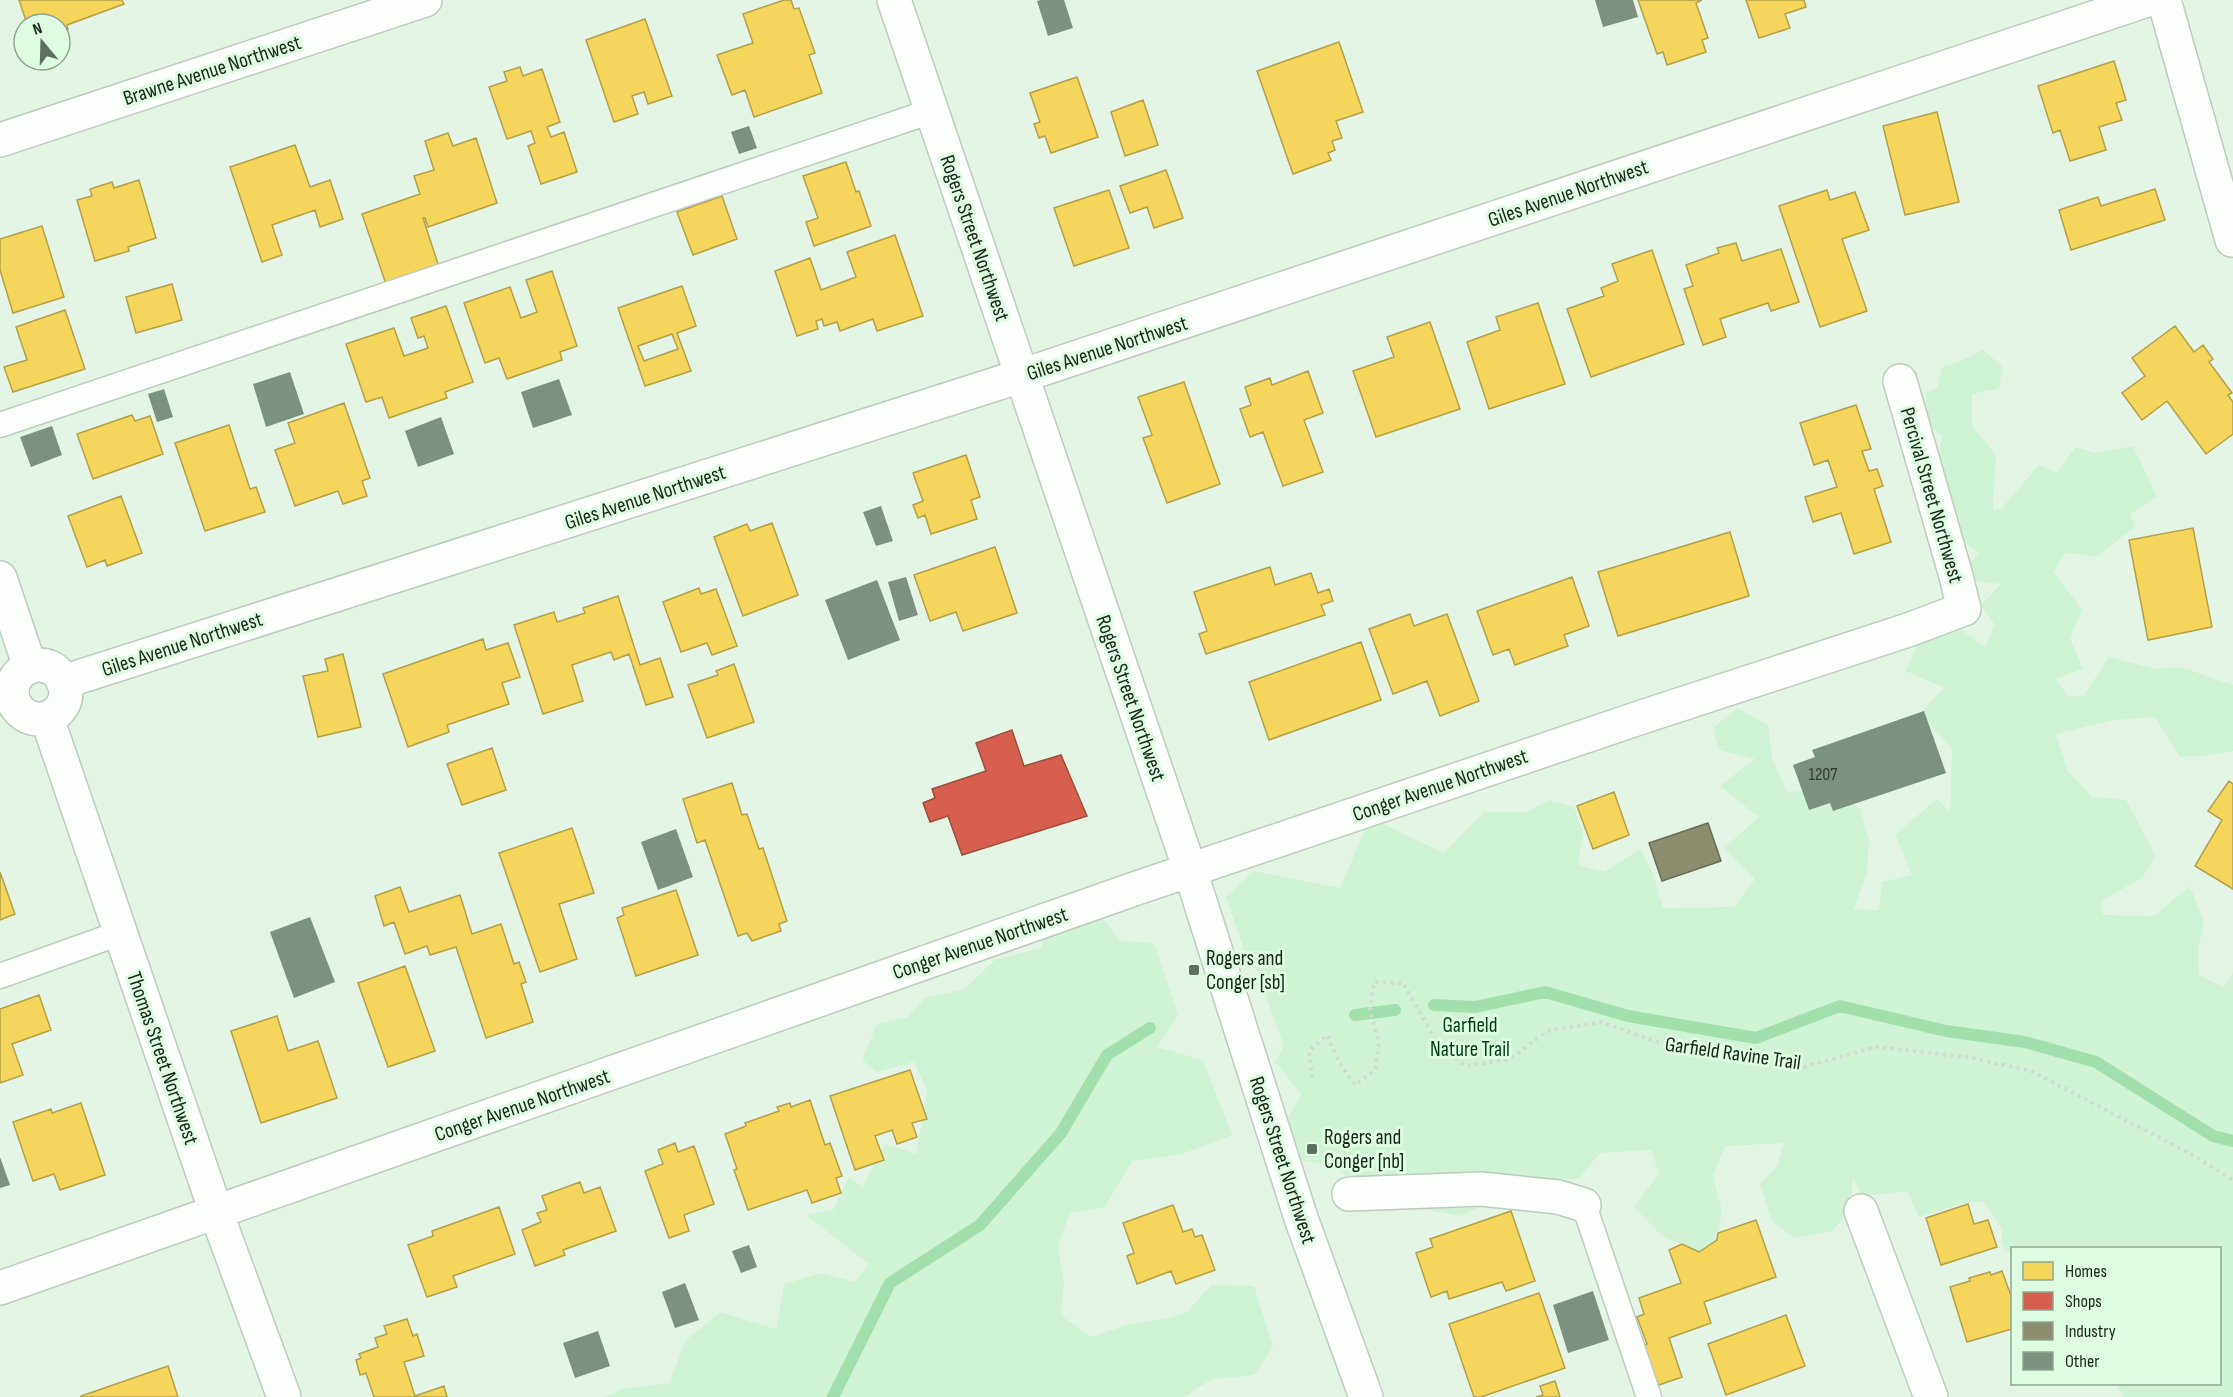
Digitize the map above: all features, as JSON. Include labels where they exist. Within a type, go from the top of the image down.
[{"type":"street","name":"Brawne Avenue Northwest","points":[[0,140],[425,0]]},
{"type":"street","name":"Rogers Street Northwest","points":[[894,0],[1190,870],[1301,1218],[1366,1397]]},
{"type":"street","name":"Giles Avenue Northwest","points":[[63,682],[1021,376],[2147,0]]},
{"type":"street","points":[[2164,0],[2232,240]]},
{"type":"street","name":"Percival Street Northwest","points":[[1900,381],[1964,609]]},
{"type":"street","points":[[0,578],[30,667]]},
{"type":"street","name":"Conger Avenue Northwest","points":[[0,1288],[1190,870],[1596,732],[1908,630],[1964,609]]},
{"type":"street","points":[[42,665],[50,668],[58,673],[63,682],[65,697],[62,705],[47,717],[32,718],[24,715],[7,701],[17,675],[30,667],[42,665]]},
{"type":"street","name":"Thomas Street Northwest","points":[[47,717],[216,1212],[284,1397]]},
{"type":"street","points":[[1349,1194],[1481,1189],[1558,1197],[1584,1205]]},
{"type":"street","points":[[1861,1211],[1931,1397]]},
{"type":"lane","points":[[0,425],[932,111]]},
{"type":"lane","points":[[0,976],[120,933]]},
{"type":"lane","points":[[1584,1205],[1649,1397]]},
{"type":"path","name":"Garfield Ravine Trail","points":[[1312,1078],[1309,1052],[1327,1035],[1339,1062],[1355,1085],[1376,1070],[1379,1043],[1370,1010],[1374,982],[1403,983],[1436,1041],[1465,1066],[1510,1059],[1547,1031],[1601,1022],[1661,1044],[1717,1055],[1804,1067],[1876,1047],[1968,1057],[2031,1071],[2189,1152],[2233,1180]]},
{"type":"green space","name":"Garfield Nature Trail","points":[[1983,350],[2003,367],[1999,388],[1972,394],[1972,426],[1996,455],[1993,510],[2001,509],[2039,465],[2057,473],[2075,447],[2095,453],[2133,446],[2157,497],[2130,514],[2136,526],[2096,557],[2065,552],[2054,572],[2082,610],[2070,638],[2083,669],[2055,679],[2069,697],[2084,695],[2109,657],[2155,669],[2181,667],[2233,685],[2233,751],[2180,757],[2155,717],[2114,720],[2056,734],[2067,770],[2092,797],[2126,800],[2156,856],[2142,878],[2101,901],[2103,915],[2154,916],[2190,886],[2204,922],[2198,950],[2199,975],[2224,987],[2233,972],[2233,1397],[2123,1397],[2117,1385],[2221,1385],[2221,1247],[2011,1247],[2011,1254],[2002,1245],[2002,1228],[1984,1202],[1969,1202],[1919,1217],[1907,1191],[1862,1196],[1853,1178],[1850,1210],[1832,1231],[1795,1238],[1772,1221],[1760,1184],[1777,1166],[1784,1143],[1725,1146],[1713,1176],[1722,1210],[1717,1240],[1699,1252],[1662,1236],[1634,1207],[1659,1173],[1651,1150],[1600,1153],[1578,1179],[1541,1180],[1460,1216],[1368,1198],[1337,1167],[1329,1168],[1327,1165],[1301,1160],[1276,1140],[1301,1094],[1275,1062],[1284,1046],[1256,969],[1245,952],[1226,897],[1254,871],[1340,888],[1370,818],[1444,853],[1484,812],[1527,812],[1549,800],[1574,807],[1583,833],[1578,865],[1604,872],[1640,849],[1653,873],[1663,908],[1734,907],[1755,879],[1724,848],[1759,817],[1720,786],[1755,759],[1719,750],[1713,728],[1737,708],[1768,725],[1772,758],[1788,793],[1827,786],[1860,808],[1869,840],[1867,873],[1854,909],[1879,910],[1882,882],[1912,875],[1895,835],[1937,799],[1950,812],[1952,748],[1919,714],[1944,688],[1906,671],[1919,639],[1951,622],[1985,647],[1995,625],[1981,605],[2001,584],[1972,581],[1966,568],[1979,553],[1953,532],[1950,515],[1953,500],[1938,465],[1942,436],[1924,420],[1927,392],[1937,388],[1942,367]]},
{"type":"green space","points":[[1099,914],[1121,941],[1154,943],[1178,1015],[1157,1047],[1203,1060],[1232,1135],[1182,1154],[1132,1161],[1105,1207],[1070,1213],[1058,1245],[1064,1283],[1061,1315],[1091,1337],[1126,1325],[1169,1318],[1187,1312],[1211,1285],[1254,1286],[1273,1347],[1254,1375],[1212,1379],[1184,1397],[604,1397],[623,1389],[669,1383],[686,1340],[720,1312],[776,1329],[784,1284],[821,1273],[855,1282],[869,1264],[806,1215],[833,1210],[849,1177],[862,1187],[885,1144],[916,1154],[927,1091],[914,1062],[877,1072],[862,1060],[877,1024],[906,1018],[926,997],[963,990],[995,960],[1041,948],[1046,934]]},
{"type":"building: Homes","points":[[19,0],[122,0],[124,4],[72,23],[72,12],[23,12]]},
{"type":"building: Homes","points":[[784,0],[791,0],[794,9],[799,8],[815,53],[809,55],[822,93],[754,117],[745,90],[732,95],[717,55],[753,43],[743,14]]},
{"type":"building: Homes","points":[[1638,0],[1702,0],[1696,3],[1708,38],[1702,40],[1706,52],[1667,65],[1663,52],[1657,54]]},
{"type":"building: Homes","points":[[1746,0],[1804,0],[1806,7],[1785,14],[1790,28],[1759,38]]},
{"type":"building: Homes","points":[[645,19],[672,96],[648,104],[644,92],[632,96],[638,114],[614,122],[586,40]]},
{"type":"building: Homes","points":[[1339,42],[1363,112],[1336,121],[1342,138],[1332,141],[1335,150],[1328,153],[1331,160],[1293,174],[1257,71]]},
{"type":"building: Homes","points":[[2114,61],[2126,100],[2116,103],[2122,120],[2099,127],[2106,150],[2070,161],[2060,130],[2053,133],[2038,86]]},
{"type":"building: Homes","points":[[520,67],[523,76],[542,69],[560,122],[547,127],[551,137],[564,132],[577,172],[541,184],[528,146],[535,143],[531,131],[507,139],[489,87],[507,81],[504,72]]},
{"type":"building: Homes","points":[[1077,77],[1098,137],[1051,153],[1045,136],[1039,138],[1034,124],[1040,122],[1030,93]]},
{"type":"building: Homes","points":[[1143,100],[1158,145],[1125,156],[1111,112]]},
{"type":"building: Homes","points":[[1937,112],[1959,202],[1905,215],[1883,126]]},
{"type":"building: Homes","points":[[448,133],[453,146],[476,138],[497,203],[428,227],[423,218],[439,267],[386,284],[362,214],[420,194],[414,176],[434,170],[425,141]]},
{"type":"building: Homes","points":[[295,145],[310,187],[330,180],[343,219],[320,227],[315,210],[272,225],[282,255],[262,262],[230,167]]},
{"type":"building: Homes","points":[[846,162],[871,226],[814,246],[806,222],[818,218],[803,176]]},
{"type":"building: Homes","points":[[1166,170],[1183,218],[1154,228],[1147,207],[1130,213],[1120,186]]},
{"type":"building: Homes","points":[[139,180],[156,238],[128,247],[129,251],[95,261],[77,200],[92,196],[90,189],[112,182],[114,188]]},
{"type":"building: Homes","points":[[2155,189],[2165,220],[2071,250],[2059,210],[2098,197],[2101,206]]},
{"type":"building: Homes","points":[[1109,190],[1129,248],[1074,266],[1054,208]]},
{"type":"building: Homes","points":[[1827,190],[1830,200],[1855,192],[1869,230],[1842,239],[1867,311],[1820,327],[1779,206]]},
{"type":"building: Homes","points":[[722,196],[737,239],[693,255],[677,212]]},
{"type":"building: Homes","points":[[42,226],[64,297],[13,313],[0,270],[0,239]]},
{"type":"building: Homes","points":[[895,235],[923,316],[877,331],[873,319],[840,331],[837,322],[824,326],[822,319],[816,321],[818,329],[797,336],[775,271],[810,258],[821,290],[856,277],[847,252]]},
{"type":"building: Homes","points":[[1736,243],[1742,261],[1781,249],[1799,302],[1771,311],[1768,303],[1720,319],[1726,337],[1703,345],[1684,289],[1693,286],[1686,265],[1719,253],[1717,248]]},
{"type":"building: Homes","points":[[1652,250],[1684,344],[1591,377],[1567,309],[1604,296],[1601,288],[1618,281],[1612,264]]},
{"type":"building: Homes","points":[[552,271],[577,346],[560,352],[562,360],[507,379],[499,358],[485,363],[464,303],[510,287],[521,318],[537,312],[526,280]]},
{"type":"building: Homes","points":[[172,284],[182,320],[136,333],[126,297]]},
{"type":"building: Homes","points":[[682,286],[696,326],[677,333],[691,371],[645,386],[618,308]],"holes":[[[672,334],[678,349],[644,361],[638,346]]]},
{"type":"building: Homes","points":[[1538,303],[1565,384],[1489,409],[1467,342],[1500,330],[1496,317]]},
{"type":"building: Homes","points":[[446,306],[473,382],[445,392],[447,398],[389,418],[382,397],[366,402],[346,344],[394,328],[404,356],[428,348],[424,336],[418,338],[411,318]]},
{"type":"building: Homes","points":[[65,310],[85,369],[13,392],[4,367],[27,360],[16,327]]},
{"type":"building: Homes","points":[[1430,322],[1460,409],[1376,437],[1353,371],[1394,357],[1387,337]]},
{"type":"building: Homes","points":[[2175,326],[2194,352],[2203,345],[2213,359],[2209,362],[2232,393],[2228,395],[2233,402],[2233,434],[2206,454],[2167,401],[2142,420],[2122,393],[2145,376],[2132,358]]},
{"type":"building: Homes","points":[[1308,371],[1323,413],[1304,420],[1323,472],[1283,486],[1263,432],[1250,437],[1240,409],[1251,405],[1245,387],[1270,378],[1272,385]]},
{"type":"building: Homes","points":[[1184,382],[1220,484],[1167,503],[1143,438],[1152,435],[1138,397]]},
{"type":"building: Homes","points":[[344,403],[370,478],[362,481],[367,496],[343,504],[338,491],[295,506],[275,450],[295,443],[288,423]]},
{"type":"building: Homes","points":[[1856,405],[1871,449],[1862,451],[1869,471],[1877,469],[1883,486],[1874,489],[1891,542],[1854,554],[1841,513],[1813,522],[1805,497],[1837,487],[1828,460],[1814,465],[1800,423]]},
{"type":"building: Homes","points":[[132,415],[135,421],[150,416],[163,454],[93,479],[77,434]]},
{"type":"building: Homes","points":[[229,425],[250,489],[256,487],[265,512],[205,531],[175,443]]},
{"type":"building: Homes","points":[[966,455],[980,497],[971,500],[977,519],[931,534],[925,515],[918,518],[913,505],[923,501],[913,473]]},
{"type":"building: Homes","points":[[121,496],[142,553],[107,566],[105,560],[87,567],[68,516]]},
{"type":"building: Homes","points":[[772,523],[798,595],[743,616],[714,537],[747,524],[750,531]]},
{"type":"building: Homes","points":[[2193,528],[2212,627],[2148,640],[2129,540]]},
{"type":"building: Homes","points":[[1730,532],[1749,596],[1618,636],[1598,572]]},
{"type":"building: Homes","points":[[995,547],[1017,613],[963,631],[956,612],[930,621],[914,575]]},
{"type":"building: Homes","points":[[1270,567],[1275,585],[1311,573],[1318,593],[1329,589],[1333,601],[1321,605],[1325,615],[1206,654],[1199,634],[1207,631],[1194,592]]},
{"type":"building: Homes","points":[[1572,577],[1589,626],[1564,635],[1568,646],[1515,665],[1509,649],[1493,655],[1477,611]]},
{"type":"building: Homes","points":[[699,588],[701,594],[716,589],[737,646],[712,655],[707,643],[681,652],[663,602]]},
{"type":"building: Homes","points":[[618,596],[640,665],[660,658],[673,697],[646,705],[629,654],[614,660],[611,652],[572,665],[583,701],[543,714],[514,625],[554,612],[557,622],[585,613],[583,608]]},
{"type":"building: Homes","points":[[1410,614],[1414,626],[1447,614],[1479,701],[1440,716],[1427,681],[1393,694],[1369,629]]},
{"type":"building: Homes","points":[[483,639],[486,650],[508,643],[520,677],[502,683],[509,704],[447,725],[449,732],[408,747],[383,674]]},
{"type":"building: Homes","points":[[1361,642],[1381,700],[1269,740],[1249,682]]},
{"type":"building: Homes","points":[[343,654],[361,727],[318,737],[303,676],[328,671],[325,659]]},
{"type":"building: Homes","points":[[734,664],[754,722],[707,738],[688,685],[718,675],[716,671]]},
{"type":"building: Homes","points":[[492,748],[506,790],[462,805],[447,764]]},
{"type":"building: Homes","points":[[2229,781],[2233,784],[2233,889],[2195,866],[2222,820],[2208,811]]},
{"type":"building: Homes","points":[[732,783],[742,815],[747,814],[759,849],[763,848],[787,921],[779,924],[781,931],[752,941],[747,933],[738,936],[705,840],[697,843],[683,799]]},
{"type":"building: Homes","points":[[1614,792],[1629,835],[1593,849],[1577,806]]},
{"type":"building: Homes","points":[[572,828],[594,893],[559,904],[577,959],[540,972],[499,853]]},
{"type":"building: Homes","points":[[0,872],[15,914],[0,920]]},
{"type":"building: Homes","points":[[400,887],[409,912],[460,895],[472,934],[501,924],[514,964],[519,962],[526,982],[521,984],[533,1022],[486,1038],[456,947],[430,955],[427,946],[405,954],[394,922],[384,926],[375,896]]},
{"type":"building: Homes","points":[[676,890],[698,955],[636,976],[617,918],[624,915],[622,908]]},
{"type":"building: Homes","points":[[405,966],[435,1051],[388,1067],[358,983]]},
{"type":"building: Homes","points":[[39,995],[51,1030],[12,1044],[23,1075],[0,1083],[0,1009]]},
{"type":"building: Homes","points":[[277,1016],[288,1051],[318,1041],[337,1098],[261,1123],[231,1031]]},
{"type":"building: Homes","points":[[910,1070],[927,1119],[912,1123],[917,1137],[897,1144],[892,1130],[875,1136],[884,1160],[855,1170],[830,1096]]},
{"type":"building: Homes","points":[[810,1100],[825,1145],[830,1143],[842,1176],[836,1178],[841,1193],[812,1203],[807,1190],[748,1210],[734,1170],[737,1169],[725,1134],[746,1126],[745,1123],[779,1111],[777,1107],[790,1103],[791,1107]]},
{"type":"building: Homes","points":[[81,1103],[105,1175],[60,1190],[54,1174],[33,1181],[13,1122],[51,1109],[52,1113]]},
{"type":"building: Homes","points":[[675,1143],[678,1152],[694,1146],[714,1204],[684,1215],[689,1231],[669,1238],[645,1171],[663,1164],[658,1150]]},
{"type":"building: Homes","points":[[580,1182],[584,1193],[600,1187],[616,1231],[563,1250],[565,1255],[535,1266],[522,1230],[541,1222],[537,1213],[547,1210],[542,1196]]},
{"type":"building: Homes","points":[[1968,1204],[1974,1224],[1988,1220],[1997,1247],[1941,1265],[1926,1218]]},
{"type":"building: Homes","points":[[1173,1205],[1183,1232],[1192,1229],[1195,1237],[1202,1235],[1215,1270],[1176,1284],[1171,1271],[1137,1284],[1127,1256],[1134,1253],[1123,1223]]},
{"type":"building: Homes","points":[[499,1207],[515,1254],[453,1276],[457,1287],[427,1297],[408,1245],[433,1236],[432,1231]]},
{"type":"building: Homes","points":[[1511,1211],[1535,1281],[1506,1291],[1502,1282],[1449,1299],[1447,1291],[1431,1297],[1416,1253],[1433,1247],[1430,1239]]},
{"type":"building: Homes","points":[[1756,1220],[1776,1277],[1704,1302],[1711,1323],[1669,1338],[1682,1377],[1656,1386],[1642,1346],[1647,1344],[1637,1317],[1644,1314],[1639,1298],[1681,1283],[1669,1250],[1682,1244],[1699,1252],[1717,1240],[1718,1233]]},
{"type":"building: Homes","points":[[2002,1271],[2011,1296],[2011,1329],[1967,1342],[1950,1287],[1970,1281],[1969,1278],[1990,1272],[1991,1275]]},
{"type":"building: Homes","points":[[1539,1293],[1565,1368],[1481,1397],[1474,1397],[1449,1324]]},
{"type":"building: Homes","points":[[1786,1315],[1805,1366],[1726,1395],[1708,1344]]},
{"type":"building: Homes","points":[[407,1319],[413,1336],[417,1334],[424,1356],[404,1362],[415,1396],[444,1386],[447,1397],[374,1397],[366,1373],[360,1375],[356,1360],[361,1358],[359,1354],[378,1347],[375,1338],[387,1334],[384,1326]]},
{"type":"building: Homes","points":[[168,1366],[178,1397],[81,1397],[81,1396]]},
{"type":"building: Homes","points":[[1555,1381],[1560,1397],[1536,1397],[1543,1395],[1540,1386]]},
{"type":"building: Shops","points":[[1012,730],[1024,766],[1061,755],[1087,816],[962,855],[948,816],[930,822],[923,803],[935,798],[932,789],[986,771],[976,743]]},
{"type":"building: Industry","points":[[1708,823],[1721,861],[1662,881],[1649,843]]},
{"type":"building: Other","points":[[1064,0],[1073,28],[1048,36],[1037,1]]},
{"type":"building: Other","points":[[1595,0],[1633,0],[1638,17],[1603,27]]},
{"type":"building: Other","points":[[749,126],[757,148],[739,154],[731,132]]},
{"type":"building: Other","points":[[290,372],[304,414],[266,427],[253,384]]},
{"type":"building: Other","points":[[559,379],[572,415],[533,428],[521,392]]},
{"type":"building: Other","points":[[164,389],[173,417],[157,422],[148,394]]},
{"type":"building: Other","points":[[441,417],[454,454],[418,467],[405,431]]},
{"type":"building: Other","points":[[52,426],[62,455],[31,467],[20,437]]},
{"type":"building: Other","points":[[881,506],[893,541],[876,546],[863,512]]},
{"type":"building: Other","points":[[906,577],[918,615],[899,621],[888,582]]},
{"type":"building: Other","points":[[877,580],[900,640],[848,660],[825,600]]},
{"type":"building: Other","points":[[1924,711],[1946,773],[1833,811],[1830,803],[1809,810],[1793,765],[1815,757],[1812,750]]},
{"type":"building: Other","points":[[676,829],[693,877],[658,890],[641,842]]},
{"type":"building: Other","points":[[310,917],[335,982],[294,998],[270,932]]},
{"type":"building: Other","points":[[0,1157],[10,1185],[0,1188]]},
{"type":"building: Other","points":[[749,1245],[757,1267],[741,1273],[732,1251]]},
{"type":"building: Other","points":[[685,1283],[699,1320],[675,1328],[662,1292]]},
{"type":"building: Other","points":[[1593,1291],[1609,1340],[1568,1353],[1553,1305]]},
{"type":"building: Other","points":[[598,1331],[610,1366],[575,1378],[563,1343]]},
{"type":"waterway","points":[[1434,1005],[1475,1007],[1545,992],[1628,1016],[1756,1038],[1840,1006],[1946,1031],[2025,1042],[2096,1062],[2213,1136],[2233,1141]]},
{"type":"waterway","points":[[1355,1015],[1395,1010]]},
{"type":"waterway","points":[[833,1397],[890,1283],[980,1225],[1061,1133],[1107,1055],[1150,1028]]},
{"type":"place","name":"Rogers and Conger [sb]","points":[[1194,970]]},
{"type":"place","name":"Rogers and Conger [nb]","points":[[1312,1149]]}]
